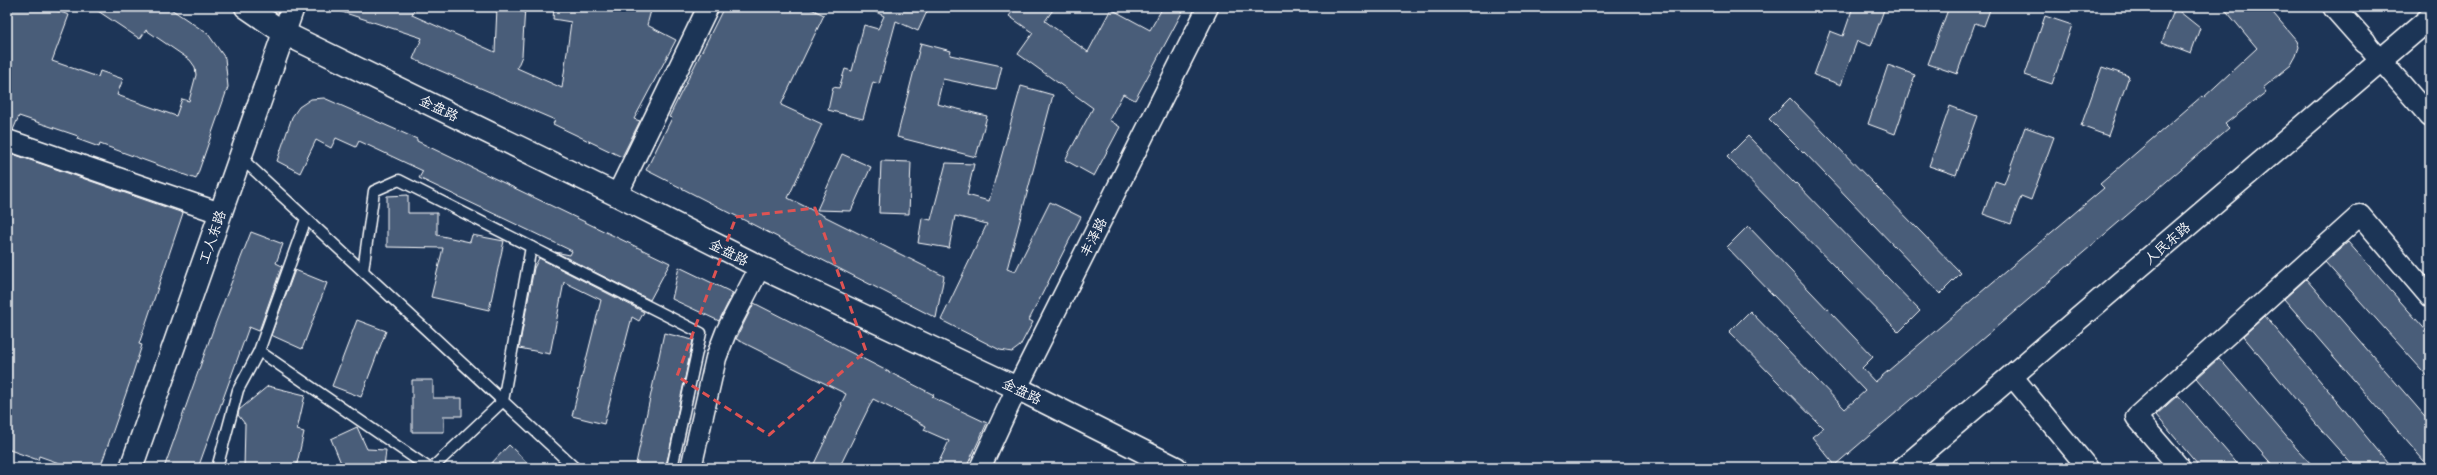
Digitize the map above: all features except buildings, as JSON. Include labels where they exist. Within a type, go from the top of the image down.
[{"type":"main road","name":"金盘路","points":[[246,7],[284,33],[618,195],[760,267],[1017,388],[1176,468]]},
{"type":"main road","name":"工人东路","points":[[131,468],[293,7]]},
{"type":"main road","points":[[2334,7],[2365,42]]},
{"type":"main road","name":"人民东路","points":[[1904,468],[2380,59],[2430,18]]},
{"type":"street","points":[[618,195],[708,7]]},
{"type":"street","name":"丰泽路","points":[[980,468],[1017,388],[1208,7]]},
{"type":"street","points":[[2365,42],[2430,117]]},
{"type":"street","points":[[7,140],[220,213]]},
{"type":"street","points":[[2180,468],[2136,417],[2360,216],[2430,297]]},
{"type":"street","points":[[691,468],[716,358],[726,332],[760,267]]},
{"type":"street","points":[[2012,376],[2088,468]]},
{"type":"lane","points":[[240,157],[575,468]]},
{"type":"lane","points":[[363,271],[374,191],[399,180],[700,333],[672,468]]},
{"type":"lane","points":[[216,468],[238,390],[259,351],[306,219]]},
{"type":"lane","points":[[259,351],[431,468],[503,401],[531,247]]},
{"type":"highlighted area","points":[[815,208],[866,351],[769,435],[677,376],[736,217]]}]
